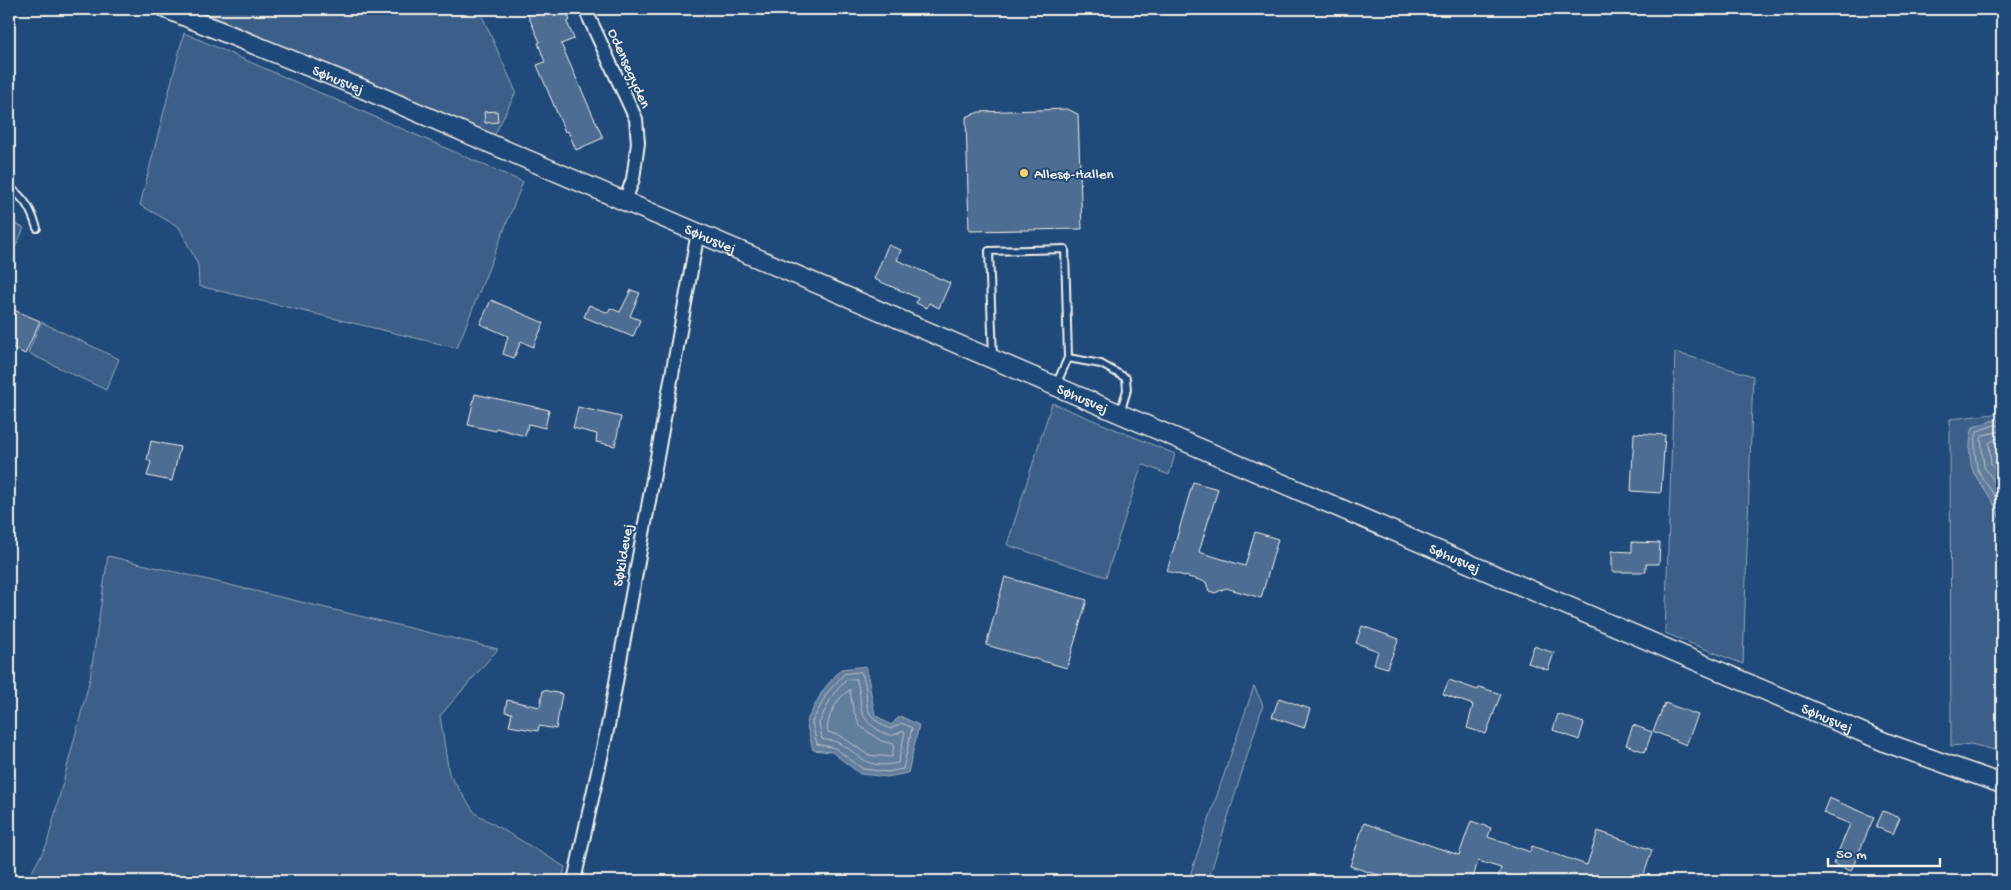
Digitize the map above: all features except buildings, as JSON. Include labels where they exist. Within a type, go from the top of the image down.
[{"type":"street","name":"Søhusvej","points":[[166,9],[250,41],[698,232],[1887,743],[2002,784]]},
{"type":"street","name":"Odensegyden","points":[[585,9],[636,119],[638,143],[633,179],[625,202]]},
{"type":"street","name":"Søkildevej","points":[[574,881],[609,721],[698,232]]},
{"type":"lane","points":[[9,188],[22,196],[32,213],[37,228]]},
{"type":"lane","points":[[993,360],[989,251],[1065,249],[1068,358],[1055,386]]},
{"type":"lane","points":[[1068,358],[1101,364],[1126,378],[1127,390],[1120,414]]},
{"type":"shaded area","points":[[196,9],[479,9],[516,92],[494,136]]},
{"type":"shaded area","points":[[184,33],[523,182],[457,348],[199,286],[198,265],[179,227],[140,205]]},
{"type":"shaded area","points":[[9,221],[24,228],[9,261]]},
{"type":"shaded area","points":[[41,322],[119,359],[106,390],[28,353]]},
{"type":"shaded area","points":[[1675,352],[1753,376],[1743,664],[1665,633]]},
{"type":"shaded area","points":[[1052,403],[1175,454],[1169,475],[1142,464],[1106,577],[1007,545]]},
{"type":"shaded area","points":[[2002,413],[2002,420],[1994,420],[1973,472],[1993,499],[1999,517],[2002,518],[2002,752],[1971,744],[1951,746],[1950,419]]},
{"type":"shaded area","points":[[108,556],[498,649],[440,716],[449,774],[475,813],[565,867],[562,881],[27,881],[47,844],[90,679]]},
{"type":"shaded area","points":[[1254,686],[1263,705],[1208,881],[1188,881]]},
{"type":"water","points":[[1994,420],[2002,420],[2002,518],[1999,517],[1991,499],[1974,473],[1970,457],[1973,427]]},
{"type":"water","points":[[866,666],[875,715],[891,725],[900,716],[919,725],[908,773],[887,777],[860,774],[832,752],[813,750],[806,722],[823,690],[841,669]]},
{"type":"place","name":"Allesø-Hallen","points":[[1024,173]]}]
